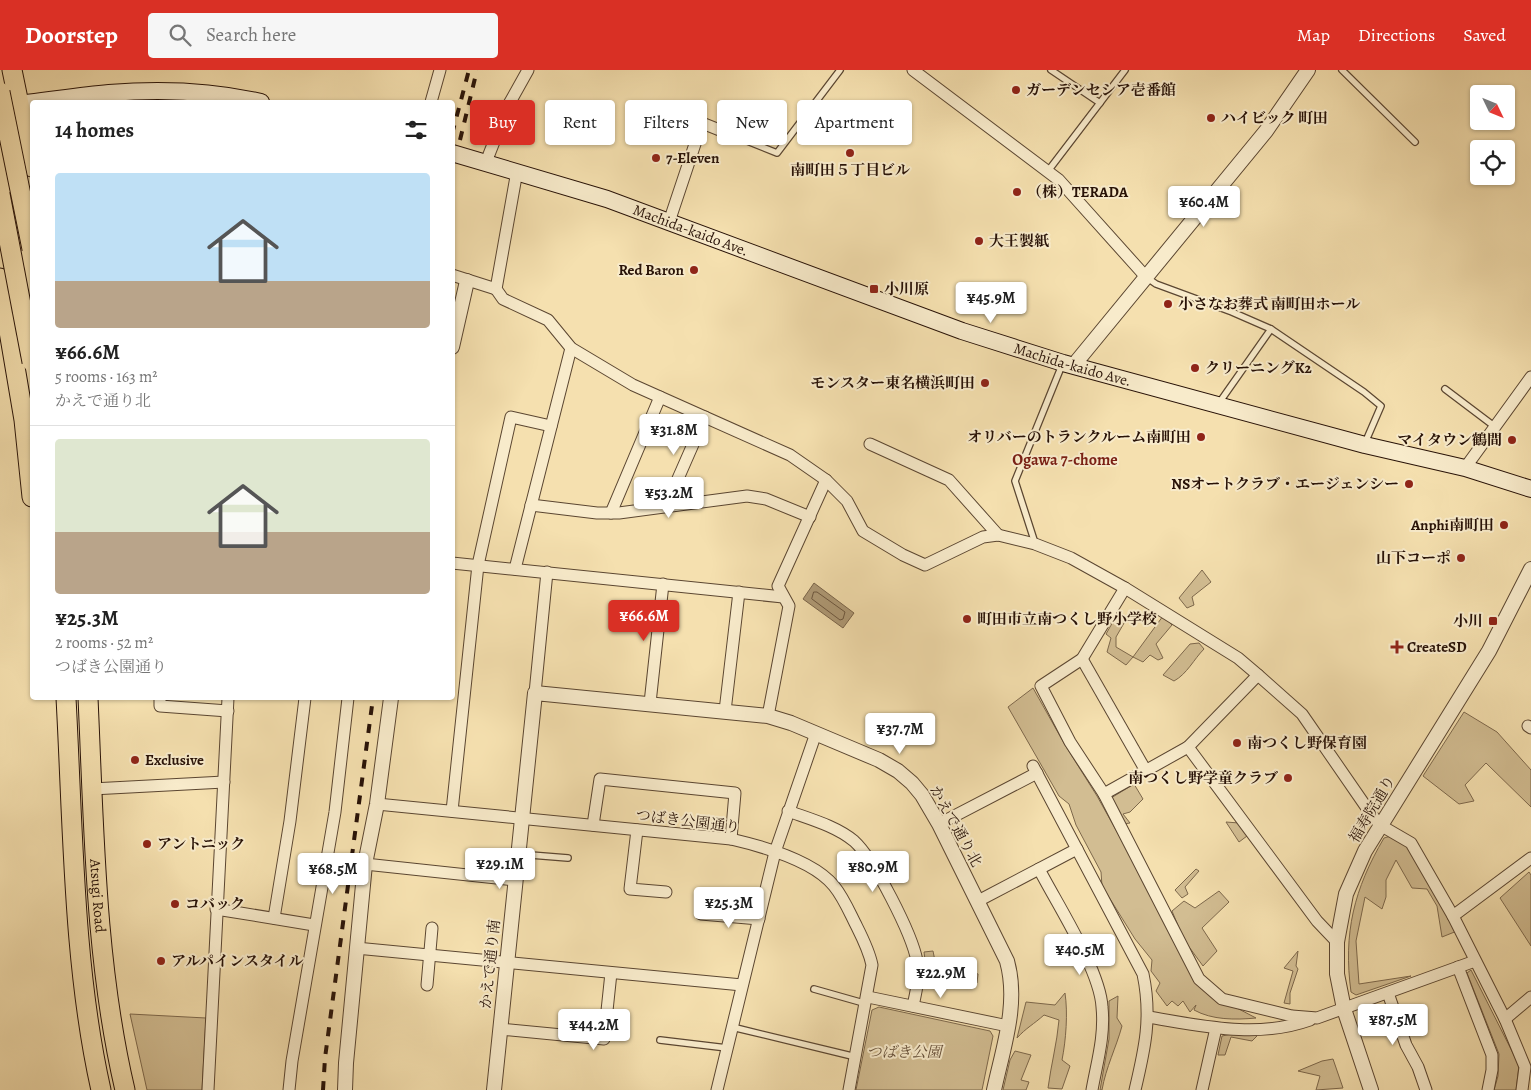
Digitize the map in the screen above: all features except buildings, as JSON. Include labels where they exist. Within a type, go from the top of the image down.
[{"type":"highway","points":[[12,70],[30,157]]},
{"type":"highway","points":[[0,92],[30,239]]},
{"type":"highway","points":[[0,194],[30,352]]},
{"type":"highway","points":[[0,278],[4,320],[24,420],[30,478]]},
{"type":"highway","points":[[4,320],[30,314]]},
{"type":"highway","name":"Atsugi Road","points":[[66,700],[80,940],[91,1036],[101,1090]]},
{"type":"highway","name":"Atsugi Road","points":[[88,700],[101,942],[112,1029],[125,1090]]},
{"type":"main road","points":[[52,100],[110,93],[153,91],[246,100]]},
{"type":"main road","points":[[0,106],[30,103]]},
{"type":"main road","name":"Machida-kaido Ave.","points":[[455,154],[607,199],[962,331],[1068,364],[1365,445],[1465,468],[1531,489]]},
{"type":"street","points":[[432,100],[440,70]]},
{"type":"street","points":[[486,162],[510,104],[528,70]]},
{"type":"street","points":[[913,70],[1059,180],[1146,277]]},
{"type":"street","points":[[1068,364],[1146,277],[1266,131],[1308,70]]},
{"type":"street","points":[[669,222],[702,123],[717,129]]},
{"type":"street","points":[[496,289],[517,171]]},
{"type":"street","points":[[455,317],[459,278],[496,289],[504,298],[548,320],[571,348],[633,385],[790,455],[826,480],[847,501],[863,530],[903,555],[925,565],[941,559],[983,537],[998,534],[1035,544],[1071,558],[1125,588],[1238,658],[1302,714],[1380,825],[1410,843],[1453,916],[1474,961],[1505,1019],[1525,1067],[1522,1090]]},
{"type":"street","points":[[516,569],[571,348]]},
{"type":"street","points":[[1465,468],[1531,377]]},
{"type":"street","points":[[611,513],[660,397]]},
{"type":"street","points":[[452,811],[478,565],[511,417],[551,426]]},
{"type":"street","points":[[666,506],[705,417]]},
{"type":"street","points":[[870,444],[949,480],[998,534]]},
{"type":"street","points":[[768,716],[789,606],[778,586],[826,480]]},
{"type":"street","points":[[532,505],[611,513],[747,496],[766,499],[810,516]]},
{"type":"street","points":[[455,563],[783,596]]},
{"type":"street","name":"福寿院通り","points":[[1371,1090],[1344,1009],[1338,974],[1337,942],[1346,894],[1354,872],[1380,825],[1489,650],[1531,569]]},
{"type":"street","points":[[535,693],[547,572]]},
{"type":"street","points":[[650,703],[663,584]]},
{"type":"street","points":[[1125,588],[1082,659],[1041,686],[1070,742],[1104,794],[1199,979],[1222,999],[1292,1016],[1317,1018]]},
{"type":"street","points":[[725,711],[739,592]]},
{"type":"street","points":[[1082,659],[1146,772]]},
{"type":"street","points":[[1104,794],[1188,747],[1258,675]]},
{"type":"street","name":"かえで通り北","points":[[535,693],[768,716],[816,733],[879,760],[898,771],[922,795],[939,824],[1002,948],[1010,973],[1012,1006],[994,1090]]},
{"type":"street","name":"かえで通り南","points":[[494,1090],[535,693]]},
{"type":"street","points":[[160,700],[160,706],[228,711]]},
{"type":"street","points":[[208,1090],[228,700]]},
{"type":"street","points":[[274,918],[290,821],[305,700]]},
{"type":"street","points":[[289,1090],[314,925],[335,812],[348,700]]},
{"type":"street","points":[[346,1090],[356,948],[365,864],[377,804],[391,700]]},
{"type":"street","points":[[717,1090],[775,852],[816,733]]},
{"type":"street","points":[[1188,747],[1317,921],[1337,942]]},
{"type":"street","points":[[939,824],[1035,769],[1143,974],[1148,1000],[1148,1016],[1144,1053],[1135,1090]]},
{"type":"street","points":[[593,825],[600,779],[734,794],[730,839]]},
{"type":"street","points":[[92,789],[224,782]]},
{"type":"street","name":"つばき公園通り","points":[[377,804],[730,839],[775,852],[816,871],[826,878],[841,895],[869,951],[872,966],[849,1090]]},
{"type":"street","points":[[788,811],[841,832],[853,841],[875,867],[914,946],[918,977],[913,1006]]},
{"type":"street","points":[[637,830],[630,889],[666,892]]},
{"type":"street","points":[[978,901],[1077,849]]},
{"type":"street","points":[[1453,916],[1531,858]]},
{"type":"street","points":[[365,864],[516,880]]},
{"type":"street","points":[[1039,869],[1097,981],[1102,1006],[1103,1036],[1092,1090]]},
{"type":"street","points":[[216,909],[314,925]]},
{"type":"street","points":[[701,914],[759,919]]},
{"type":"street","points":[[427,985],[432,928]]},
{"type":"street","points":[[356,948],[742,985]]},
{"type":"street","points":[[1148,1016],[1216,1028],[1259,1031],[1290,1028],[1474,961]]},
{"type":"street","points":[[1458,967],[1492,1055],[1492,1070],[1488,1090]]},
{"type":"street","points":[[500,1029],[604,1039],[611,973]]},
{"type":"street","points":[[1388,993],[1406,1045],[1418,1067],[1426,1090]]},
{"type":"street","points":[[1505,1019],[1531,997]]},
{"type":"street","points":[[867,1000],[913,1006],[1008,1026]]},
{"type":"street","points":[[1205,1089],[1216,1028]]},
{"type":"lane","points":[[787,140],[840,70]]},
{"type":"lane","points":[[1051,70],[1100,103]]},
{"type":"lane","points":[[1048,171],[1125,70]]},
{"type":"lane","points":[[1342,70],[1415,142]]},
{"type":"lane","points":[[757,145],[777,153],[783,145]]},
{"type":"lane","points":[[1146,277],[1156,284],[1232,312],[1271,329],[1364,392],[1381,406],[1365,445]]},
{"type":"lane","points":[[1218,405],[1271,329]]},
{"type":"lane","points":[[1035,544],[1015,481],[1068,364]]},
{"type":"lane","points":[[1445,389],[1494,426]]},
{"type":"lane","points":[[518,854],[568,858]]},
{"type":"lane","points":[[814,989],[867,1000]]},
{"type":"lane","points":[[732,1027],[856,1057]]},
{"type":"lane","points":[[660,1040],[727,1048]]},
{"type":"green space","points":[[1202,570],[1211,582],[1192,597],[1194,605],[1187,608],[1179,598]]},
{"type":"green space","points":[[1118,613],[1127,618],[1116,637],[1116,647],[1133,657],[1126,665],[1107,652],[1111,638],[1106,634]]},
{"type":"green space","points":[[1163,616],[1172,625],[1156,644],[1163,658],[1158,660],[1150,655],[1143,662],[1133,657]]},
{"type":"green space","points":[[1199,643],[1204,649],[1179,678],[1174,681],[1163,675],[1190,644]]},
{"type":"green space","points":[[1033,688],[1065,745],[1097,796],[1199,979],[1233,1006],[1256,1018],[1232,1019],[1208,1016],[1194,1010],[1196,1005],[1190,1012],[1183,1001],[1178,1006],[1172,1001],[1167,1006],[1156,991],[1160,983],[1151,971],[1152,960],[1135,939],[1102,886],[1101,872],[1076,825],[1069,804],[1059,796],[1008,707]]},
{"type":"green space","points":[[1464,712],[1497,732],[1531,770],[1531,807],[1486,763],[1465,785],[1474,801],[1459,804],[1423,776]]},
{"type":"green space","points":[[1134,784],[1143,799],[1130,812],[1123,814],[1130,823],[1123,824],[1111,798]]},
{"type":"green space","points":[[1226,822],[1239,823],[1247,836],[1239,842]]},
{"type":"green space","points":[[1391,836],[1407,846],[1457,931],[1442,937],[1437,906],[1427,889],[1412,888],[1396,860],[1386,880],[1386,897],[1382,909],[1365,897],[1356,941],[1359,984],[1411,976],[1356,995],[1351,992],[1349,971],[1350,931],[1353,912],[1365,875],[1374,857],[1384,838]]},
{"type":"green space","points":[[1196,869],[1199,871],[1185,887],[1188,894],[1182,898],[1175,890]]},
{"type":"green space","points":[[1529,872],[1531,875],[1531,946],[1500,898]]},
{"type":"green space","points":[[1219,891],[1229,902],[1202,928],[1217,951],[1203,966],[1184,940],[1172,911],[1184,901],[1195,908]]},
{"type":"green space","points":[[933,951],[936,966],[952,959],[962,968],[978,974],[977,983],[960,977],[952,989],[948,982],[953,971],[926,967],[924,952]]},
{"type":"green space","points":[[1298,951],[1296,966],[1298,969],[1290,993],[1290,1004],[1284,1003],[1293,971],[1284,968]]},
{"type":"green space","points":[[1471,970],[1519,1065],[1516,1090],[1494,1090],[1498,1076],[1499,1054],[1467,973]]},
{"type":"green space","points":[[1065,993],[1066,1026],[1062,1060],[1070,1066],[1062,1089],[1048,1088],[1059,1020],[1044,1015],[1017,1038],[1026,1002],[1055,1005]]},
{"type":"green space","points":[[1118,996],[1117,1018],[1122,1026],[1102,1090],[1100,1090],[1109,1039],[1109,1001]]},
{"type":"green space","name":"つばき公園","points":[[879,1007],[990,1031],[993,1036],[982,1090],[856,1090],[872,1010]]},
{"type":"green space","points":[[130,1014],[206,1018],[202,1090],[147,1090]]},
{"type":"green space","points":[[1241,1032],[1257,1036],[1252,1041],[1231,1037],[1225,1055],[1218,1055],[1222,1036]]},
{"type":"green space","points":[[1015,1051],[1031,1055],[1021,1080],[1029,1082],[1026,1090],[1003,1090],[1010,1060]]},
{"type":"green space","points":[[1333,1059],[1343,1088],[1316,1090],[1320,1076],[1298,1071],[1322,1061]]},
{"type":"water","points":[[814,583],[854,613],[843,628],[803,599]]},
{"type":"railway","points":[[455,123],[469,70]]},
{"type":"railway","points":[[460,140],[477,70]]},
{"type":"railway","points":[[323,1090],[325,1058],[373,700]]},
{"type":"place","name":"ガーデンセシア壱番館","points":[[1016,90]]},
{"type":"place","name":"ハイビック 町田","points":[[1211,118]]},
{"type":"place","name":"南町田５丁目ビル","points":[[850,153]]},
{"type":"place","name":"7-Eleven","points":[[656,158]]},
{"type":"place","name":"（株）TERADA","points":[[1017,192]]},
{"type":"place","name":"大王製紙","points":[[979,241]]},
{"type":"place","name":"Red Baron","points":[[694,270]]},
{"type":"place","name":"小川原","points":[[874,289]]},
{"type":"place","name":"小さなお葬式 南町田ホール","points":[[1168,304]]},
{"type":"place","name":"クリーニングK2","points":[[1195,368]]},
{"type":"place","name":"モンスター東名横浜町田","points":[[985,383]]},
{"type":"place","name":"オリバーのトランクルーム南町田","points":[[1201,437]]},
{"type":"place","name":"マイタウン鶴間","points":[[1512,440]]},
{"type":"place","name":"NSオートクラブ・エージェンシー","points":[[1409,484]]},
{"type":"place","name":"Anphi南町田","points":[[1504,525]]},
{"type":"place","name":"山下コーポ","points":[[1461,558]]},
{"type":"place","name":"町田市立南つくし野小学校","points":[[967,619]]},
{"type":"place","name":"小川","points":[[1493,621]]},
{"type":"place","name":"CreateSD","points":[[1397,647]]},
{"type":"place","name":"南つくし野保育園","points":[[1237,743]]},
{"type":"place","name":"Exclusive","points":[[135,760]]},
{"type":"place","name":"南つくし野学童クラブ","points":[[1288,778]]},
{"type":"place","name":"アントニック","points":[[147,844]]},
{"type":"place","name":"コバック","points":[[175,904]]},
{"type":"place","name":"アルパインスタイル","points":[[161,961]]},
{"type":"district","name":"Ogawa 7-chome","points":[[1065,460]]}]
